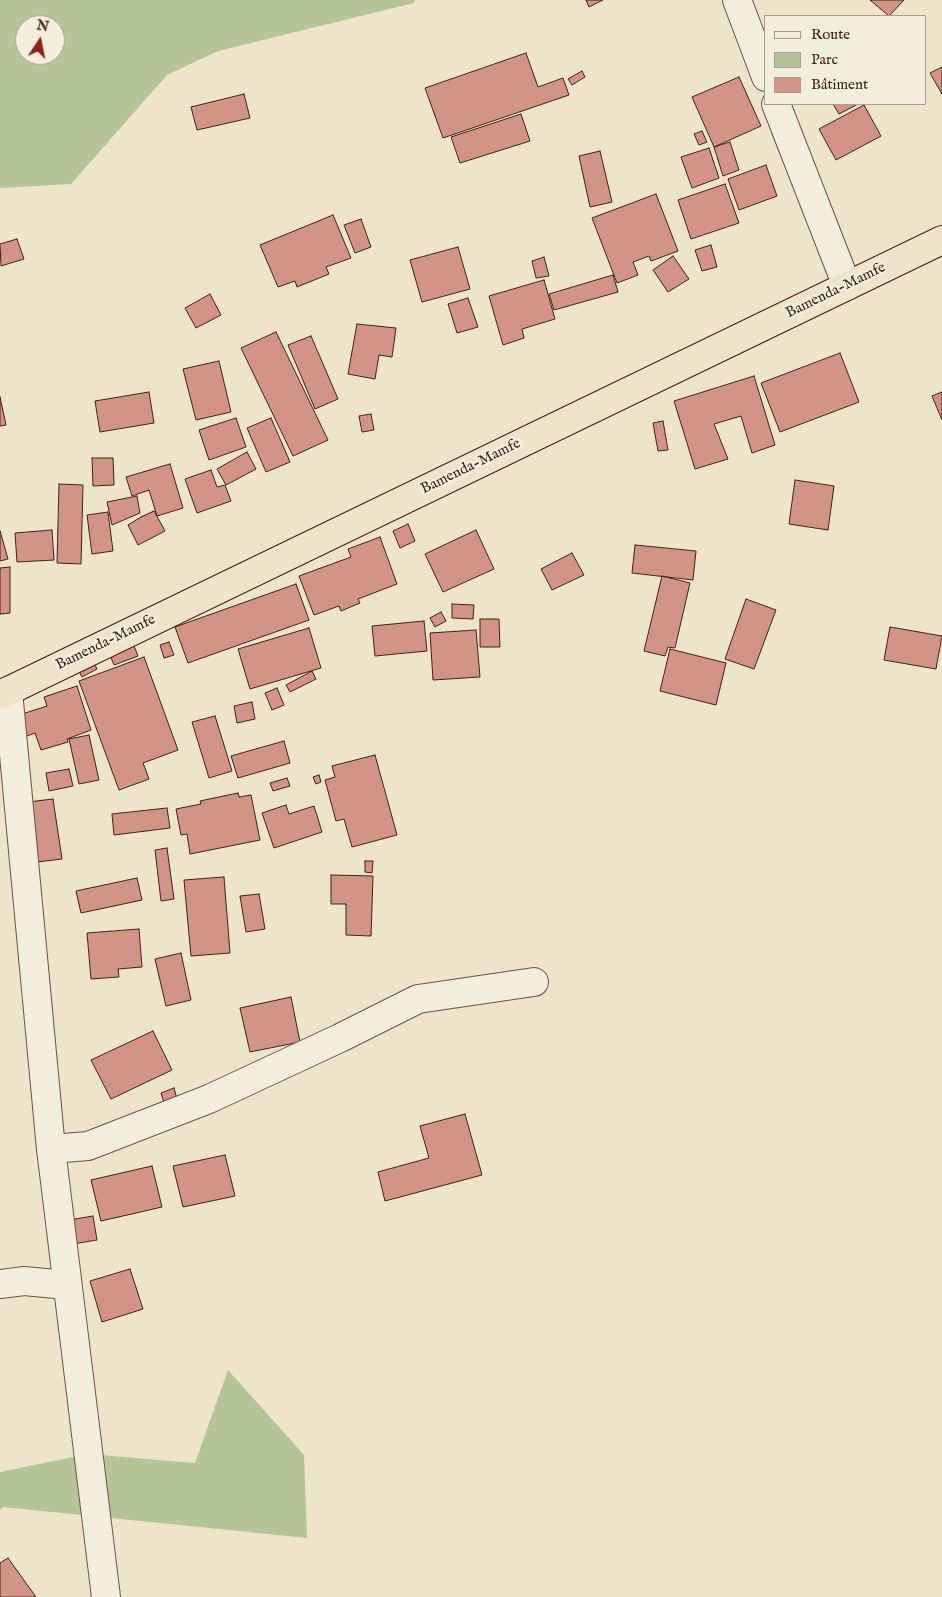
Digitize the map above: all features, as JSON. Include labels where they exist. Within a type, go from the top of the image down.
[{"type":"highway","name":"Bamenda-Mamfe","points":[[4,693],[942,240]]},
{"type":"street","points":[[737,0],[764,72]]},
{"type":"street","points":[[776,105],[847,286]]},
{"type":"street","points":[[4,693],[51,1149],[106,1597]]},
{"type":"street","points":[[51,1149],[88,1146],[209,1099],[340,1038],[418,999],[534,982]]},
{"type":"street","points":[[0,1284],[24,1281],[67,1285]]},
{"type":"green space","points":[[0,0],[415,0],[414,3],[218,51],[167,75],[71,184],[0,188]]},
{"type":"green space","points":[[228,1370],[304,1455],[307,1538],[3,1507],[0,1510],[0,1472],[88,1454],[195,1463]]},
{"type":"building","points":[[586,0],[603,0],[589,7]]},
{"type":"building","points":[[870,0],[904,0],[888,15]]},
{"type":"building","points":[[526,53],[538,87],[563,78],[569,95],[443,138],[425,88]]},
{"type":"building","points":[[942,67],[942,94],[930,73]]},
{"type":"building","points":[[582,71],[585,77],[572,85],[568,79]]},
{"type":"building","points":[[739,77],[761,126],[714,147],[692,97]]},
{"type":"building","points":[[244,94],[250,118],[197,130],[191,107]]},
{"type":"building","points":[[834,105],[856,105],[839,114]]},
{"type":"building","points":[[864,105],[881,136],[836,160],[819,129]]},
{"type":"building","points":[[521,114],[530,141],[460,163],[451,137]]},
{"type":"building","points":[[702,131],[707,142],[699,145],[694,134]]},
{"type":"building","points":[[730,142],[739,170],[723,176],[714,147]]},
{"type":"building","points":[[709,148],[719,178],[692,188],[681,157]]},
{"type":"building","points":[[600,151],[612,202],[590,207],[579,156]]},
{"type":"building","points":[[766,165],[777,196],[739,210],[728,179]]},
{"type":"building","points":[[725,184],[739,223],[691,239],[678,200]]},
{"type":"building","points":[[656,194],[678,251],[651,261],[649,256],[633,262],[638,275],[617,283],[592,218]]},
{"type":"building","points":[[333,215],[351,258],[326,267],[329,274],[297,287],[295,281],[278,287],[260,245]]},
{"type":"building","points":[[361,219],[371,247],[355,253],[344,225]]},
{"type":"building","points":[[17,239],[24,259],[1,266],[0,244]]},
{"type":"building","points":[[711,245],[717,267],[702,271],[695,250]]},
{"type":"building","points":[[458,247],[470,289],[422,302],[410,260]]},
{"type":"building","points":[[673,256],[689,279],[668,292],[653,270]]},
{"type":"building","points":[[544,257],[549,276],[536,278],[532,261]]},
{"type":"building","points":[[613,275],[618,292],[554,310],[549,294]]},
{"type":"building","points":[[544,280],[555,319],[522,329],[524,338],[503,345],[489,296]]},
{"type":"building","points":[[210,294],[221,315],[196,328],[185,308]]},
{"type":"building","points":[[468,298],[478,327],[457,333],[448,304]]},
{"type":"building","points":[[357,324],[396,328],[392,357],[379,355],[375,379],[348,374]]},
{"type":"building","points":[[276,332],[328,440],[293,456],[241,348]]},
{"type":"building","points":[[311,336],[338,399],[315,409],[288,345]]},
{"type":"building","points":[[840,353],[859,402],[780,432],[761,383]]},
{"type":"building","points":[[219,361],[231,412],[196,420],[183,369]]},
{"type":"building","points":[[754,376],[775,445],[752,453],[741,416],[714,424],[728,459],[695,469],[674,401]]},
{"type":"building","points":[[149,392],[154,423],[100,432],[95,401]]},
{"type":"building","points":[[942,392],[942,420],[932,396]]},
{"type":"building","points":[[0,397],[6,425],[0,426]]},
{"type":"building","points":[[371,414],[374,430],[362,432],[359,416]]},
{"type":"building","points":[[236,418],[246,447],[209,460],[199,430]]},
{"type":"building","points":[[271,418],[290,462],[266,472],[247,428]]},
{"type":"building","points":[[663,421],[668,450],[658,451],[653,423]]},
{"type":"building","points":[[247,452],[256,469],[226,485],[217,469]]},
{"type":"building","points":[[92,458],[113,458],[114,485],[93,486]]},
{"type":"building","points":[[170,464],[183,508],[157,516],[149,490],[132,496],[126,477]]},
{"type":"building","points":[[211,470],[217,487],[225,485],[231,501],[197,513],[185,479]]},
{"type":"building","points":[[795,480],[834,486],[828,530],[789,524]]},
{"type":"building","points":[[59,484],[83,485],[81,564],[57,563]]},
{"type":"building","points":[[137,496],[140,513],[112,525],[107,502]]},
{"type":"building","points":[[154,511],[165,531],[138,545],[128,525]]},
{"type":"building","points":[[108,512],[113,551],[92,554],[87,515]]},
{"type":"building","points":[[408,524],[415,541],[400,548],[393,531]]},
{"type":"building","points":[[52,530],[54,560],[17,562],[15,533]]},
{"type":"building","points":[[476,530],[494,569],[443,592],[425,554]]},
{"type":"building","points":[[0,531],[8,559],[0,561]]},
{"type":"building","points":[[380,537],[397,584],[358,599],[360,603],[341,611],[339,606],[314,615],[299,576],[351,557],[348,549]]},
{"type":"building","points":[[635,545],[696,551],[693,580],[632,573]]},
{"type":"building","points":[[572,553],[584,575],[552,590],[541,569]]},
{"type":"building","points":[[10,567],[10,613],[0,614],[0,568]]},
{"type":"building","points":[[662,576],[690,583],[675,648],[668,647],[665,656],[644,651]]},
{"type":"building","points":[[296,584],[309,620],[188,663],[175,627]]},
{"type":"building","points":[[746,599],[776,610],[754,669],[725,659]]},
{"type":"building","points":[[452,604],[474,605],[473,619],[452,618]]},
{"type":"building","points":[[441,612],[446,621],[435,627],[430,618]]},
{"type":"building","points":[[480,619],[499,619],[500,647],[480,647]]},
{"type":"building","points":[[424,621],[427,651],[375,656],[372,626]]},
{"type":"building","points":[[890,627],[942,636],[936,669],[884,660]]},
{"type":"building","points":[[309,628],[321,668],[250,689],[238,649]]},
{"type":"building","points":[[476,630],[480,677],[433,680],[430,633]]},
{"type":"building","points":[[169,642],[174,655],[164,658],[160,645]]},
{"type":"building","points":[[134,646],[138,656],[114,665],[110,655]]},
{"type":"building","points":[[670,649],[726,663],[716,705],[660,691]]},
{"type":"building","points":[[144,657],[178,750],[143,763],[149,779],[119,790],[79,681]]},
{"type":"building","points":[[94,663],[97,669],[82,677],[79,671]]},
{"type":"building","points":[[312,671],[316,679],[290,692],[286,685]]},
{"type":"building","points":[[77,686],[91,730],[67,739],[68,742],[41,750],[35,733],[27,736],[19,715],[47,706],[44,697]]},
{"type":"building","points":[[277,688],[284,705],[272,710],[265,693]]},
{"type":"building","points":[[252,702],[255,719],[237,723],[234,706]]},
{"type":"building","points":[[215,716],[232,771],[209,778],[192,722]]},
{"type":"building","points":[[89,735],[99,780],[79,784],[69,739]]},
{"type":"building","points":[[284,741],[290,763],[238,778],[231,756]]},
{"type":"building","points":[[375,755],[397,835],[352,847],[344,819],[336,821],[325,780],[335,777],[332,766]]},
{"type":"building","points":[[69,769],[73,786],[49,791],[46,773]]},
{"type":"building","points":[[319,775],[321,782],[316,784],[313,777]]},
{"type":"building","points":[[287,778],[290,786],[273,791],[270,783]]},
{"type":"building","points":[[238,793],[239,797],[251,795],[260,840],[190,854],[187,834],[181,835],[176,809],[201,804],[200,801]]},
{"type":"building","points":[[53,799],[62,859],[37,862],[28,802]]},
{"type":"building","points":[[286,805],[289,814],[314,806],[322,832],[274,848],[262,813]]},
{"type":"building","points":[[167,808],[170,828],[114,835],[112,814]]},
{"type":"building","points":[[167,848],[174,899],[161,901],[155,850]]},
{"type":"building","points":[[365,861],[373,861],[372,873],[365,872]]},
{"type":"building","points":[[331,875],[373,876],[371,936],[346,935],[346,904],[331,904]]},
{"type":"building","points":[[224,877],[230,953],[191,956],[184,880]]},
{"type":"building","points":[[137,878],[142,900],[81,913],[76,891]]},
{"type":"building","points":[[259,894],[265,929],[246,932],[240,896]]},
{"type":"building","points":[[139,929],[142,967],[118,969],[119,977],[91,979],[87,933]]},
{"type":"building","points":[[181,953],[191,1000],[166,1006],[155,959]]},
{"type":"building","points":[[291,997],[300,1042],[250,1052],[240,1008]]},
{"type":"building","points":[[153,1031],[172,1070],[111,1099],[91,1060]]},
{"type":"building","points":[[174,1088],[177,1099],[164,1103],[161,1093]]},
{"type":"building","points":[[465,1114],[482,1175],[385,1201],[378,1172],[429,1158],[420,1126]]},
{"type":"building","points":[[225,1155],[235,1196],[183,1207],[173,1166]]},
{"type":"building","points":[[152,1166],[162,1207],[101,1221],[91,1180]]},
{"type":"building","points":[[93,1216],[97,1240],[73,1244],[69,1220]]},
{"type":"building","points":[[130,1269],[143,1309],[102,1322],[90,1281]]},
{"type":"building","points":[[8,1558],[36,1597],[0,1597],[0,1563]]}]
